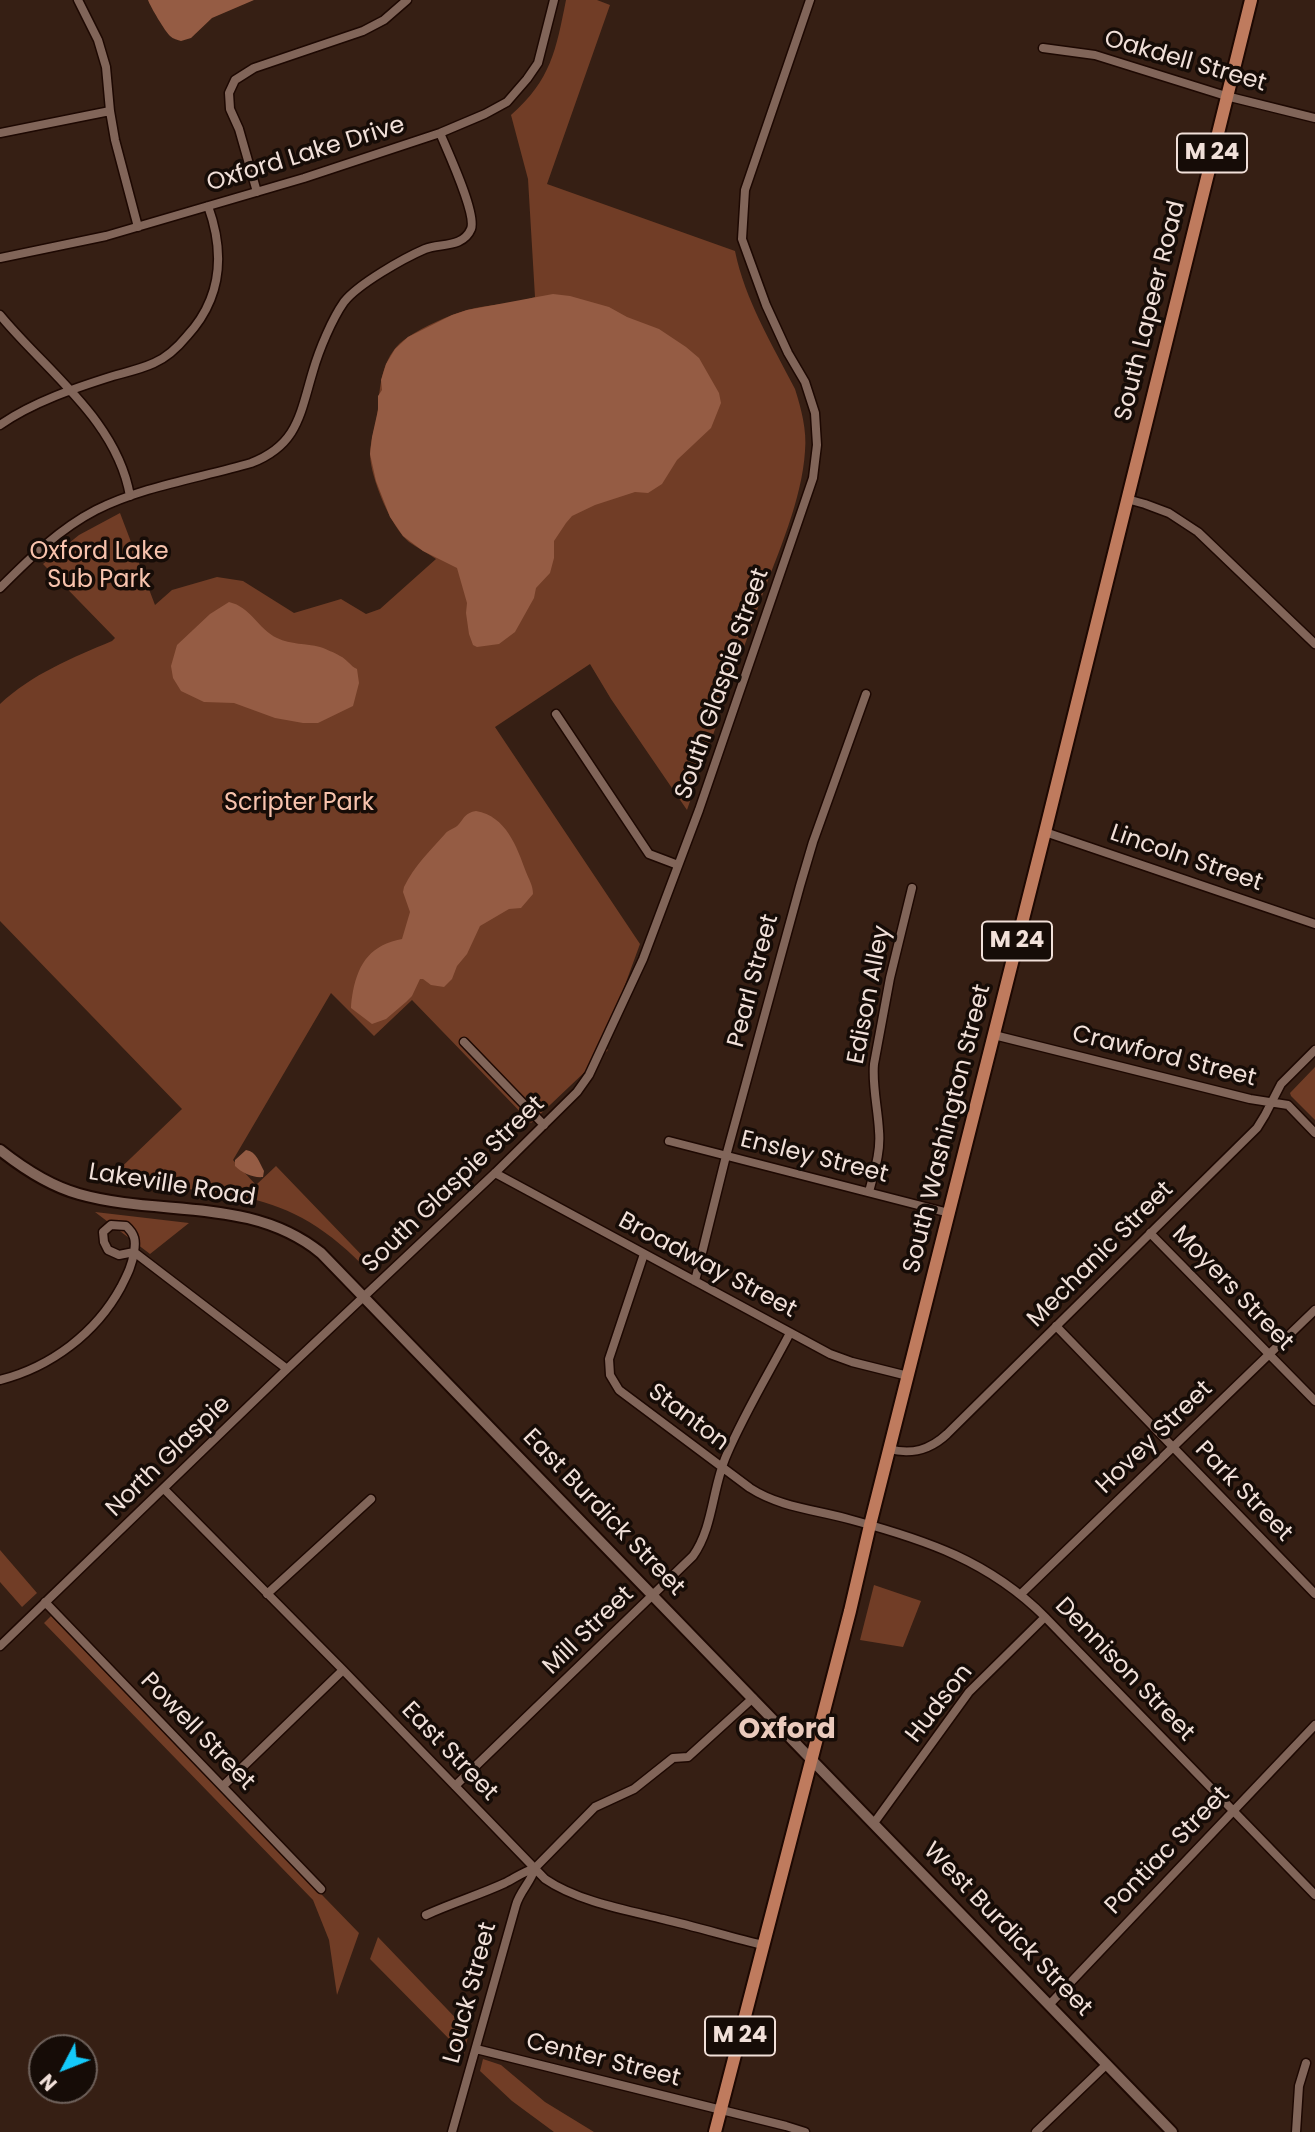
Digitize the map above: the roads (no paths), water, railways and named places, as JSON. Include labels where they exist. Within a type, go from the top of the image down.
[{"type":"main road","name":"South Lapeer Road","points":[[1126,504],[1251,0]]},
{"type":"main road","name":"South Washington Street","points":[[811,1758],[1126,504]]},
{"type":"main road","name":"Lakeville Road","points":[[0,1150],[47,1181],[82,1195],[233,1214],[277,1227],[317,1249],[365,1297]]},
{"type":"main road","name":"East Burdick Street","points":[[365,1297],[811,1758]]},
{"type":"main road","name":"West Burdick Street","points":[[811,1758],[1172,2132]]},
{"type":"main road","name":"M 24","points":[[715,2132],[811,1758]]},
{"type":"street","points":[[78,0],[98,40],[106,67],[110,111],[138,227]]},
{"type":"street","points":[[257,192],[239,129],[230,109],[229,93],[235,80],[254,68],[363,31],[384,20],[407,0]]},
{"type":"street","name":"Oxford Lake Drive","points":[[0,258],[106,236],[257,192],[440,133],[485,114],[507,102],[538,63],[554,0]]},
{"type":"street","name":"South Glaspie Street","points":[[365,1297],[544,1125],[577,1092],[589,1075],[643,959],[708,784],[813,478],[817,444],[815,413],[805,382],[766,305],[742,239],[744,190],[810,0]]},
{"type":"street","name":"Oakdell Street","points":[[1043,48],[1095,55],[1226,96],[1315,118]]},
{"type":"street","points":[[0,133],[110,111]]},
{"type":"street","points":[[0,588],[46,544],[94,511],[130,496],[268,457],[289,438],[299,419],[313,369],[345,301],[360,287],[422,250],[458,242],[468,234],[473,220],[440,133]]},
{"type":"street","points":[[0,425],[71,391],[157,362],[174,351],[197,326],[209,304],[218,275],[216,228],[208,206]]},
{"type":"street","points":[[0,315],[87,408],[118,459],[128,480],[130,496]]},
{"type":"street","points":[[1126,504],[1145,503],[1169,513],[1198,532],[1315,644]]},
{"type":"street","name":"Pearl Street","points":[[695,1281],[803,874],[866,694]]},
{"type":"street","points":[[556,714],[649,854],[678,865]]},
{"type":"street","name":"Lincoln Street","points":[[1045,831],[1315,924]]},
{"type":"street","name":"Edison Alley","points":[[869,1192],[880,1134],[874,1064],[897,946],[912,888]]},
{"type":"street","name":"Crawford Street","points":[[993,1035],[1250,1099],[1288,1105],[1315,1133]]},
{"type":"street","points":[[464,1042],[544,1125]]},
{"type":"street","name":"Mechanic Street","points":[[889,1449],[914,1452],[937,1443],[1257,1128],[1281,1084],[1315,1049]]},
{"type":"street","name":"Ensley Street","points":[[669,1141],[949,1213]]},
{"type":"street","name":"Broadway Street","points":[[495,1173],[842,1359],[908,1376]]},
{"type":"street","points":[[0,1380],[22,1374],[51,1359],[99,1321],[132,1265],[134,1252],[133,1233],[126,1226],[111,1225],[103,1232],[108,1250],[119,1255],[134,1252],[287,1369]]},
{"type":"street","name":"Moyers Street","points":[[1150,1233],[1315,1401]]},
{"type":"street","name":"Stanton","points":[[644,1254],[611,1352],[610,1375],[614,1384],[755,1492],[772,1500],[870,1525]]},
{"type":"street","name":"North Glaspie","points":[[0,1646],[365,1297]]},
{"type":"street","name":"Hovey Street","points":[[1021,1594],[1315,1310]]},
{"type":"street","name":"Park Street","points":[[1056,1326],[1315,1594]]},
{"type":"street","name":"Mill Street","points":[[455,1786],[693,1556],[701,1544],[727,1455],[790,1333]]},
{"type":"street","name":"East Street","points":[[164,1489],[535,1868],[556,1886],[573,1894],[642,1914],[763,1945]]},
{"type":"street","points":[[267,1594],[370,1499]]},
{"type":"street","name":"Dennison Street","points":[[870,1525],[951,1552],[1021,1594],[1315,1895]]},
{"type":"street","name":"Powell Street","points":[[45,1602],[321,1889]]},
{"type":"street","name":"Hudson","points":[[874,1823],[969,1692],[1045,1617]]},
{"type":"street","points":[[223,1786],[343,1670]]},
{"type":"street","points":[[426,1915],[535,1868],[595,1807],[634,1790],[673,1758],[688,1757],[753,1698]]},
{"type":"street","name":"Pontiac Street","points":[[1049,2004],[1315,1725]]},
{"type":"street","name":"Louck Street","points":[[452,2132],[519,1894],[533,1876],[535,1868]]},
{"type":"street","name":"Center Street","points":[[476,2049],[805,2132]]},
{"type":"street","points":[[1296,2132],[1299,2086],[1306,2063]]},
{"type":"street","points":[[1036,2132],[1107,2064]]},
{"type":"district","name":"Oxford","points":[[787,1731]]},
{"type":"park label","name":"Oxford Lake Sub Park","points":[[99,567]]},
{"type":"park label","name":"Scripter Park","points":[[299,804]]}]
